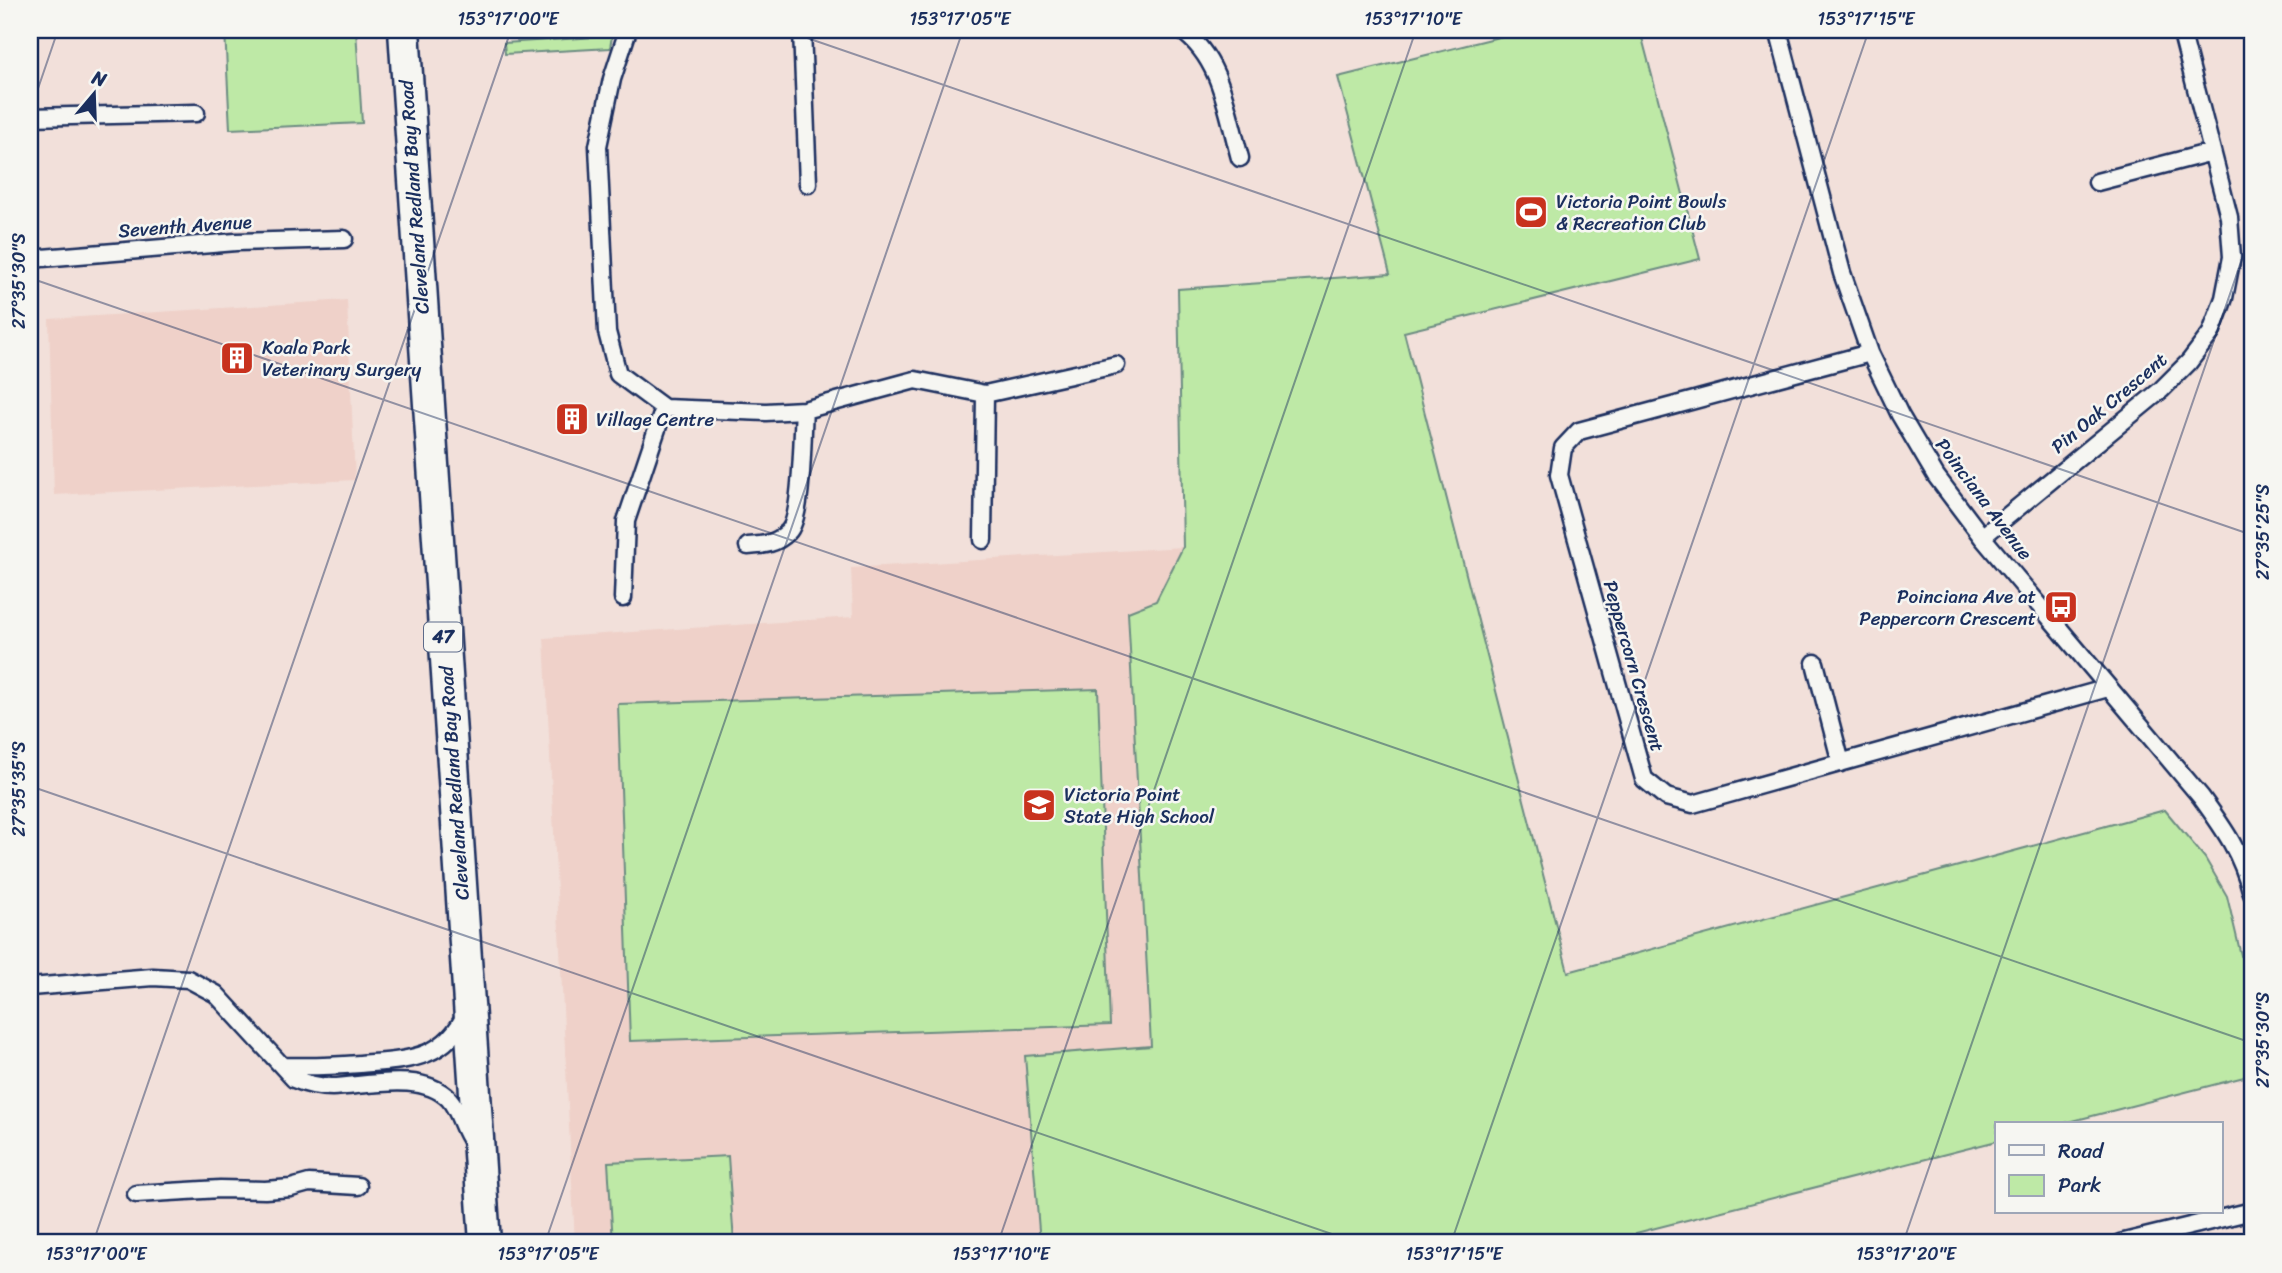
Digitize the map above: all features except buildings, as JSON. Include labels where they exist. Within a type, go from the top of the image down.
[{"type":"highway","name":"Cleveland Redland Bay Road","points":[[404,30],[485,1243]]},
{"type":"street","points":[[628,30],[612,79],[598,146],[607,332],[618,374],[664,408],[766,412],[804,410],[915,380],[985,394],[1116,365]]},
{"type":"street","points":[[802,30],[808,184]]},
{"type":"street","points":[[1181,30],[1195,40],[1217,73],[1240,158]]},
{"type":"street","name":"Poinciana Avenue","points":[[1780,30],[1842,273],[1870,353],[1900,415],[1936,476],[1982,537],[2201,797],[2246,855],[2252,894]]},
{"type":"street","name":"Pin Oak Crescent","points":[[1982,537],[2161,390],[2189,362],[2211,333],[2224,298],[2232,257],[2229,217],[2181,30]]},
{"type":"street","points":[[30,117],[196,113]]},
{"type":"street","points":[[2097,182],[2212,152]]},
{"type":"street","name":"Seventh Avenue","points":[[30,259],[236,242],[344,239]]},
{"type":"street","name":"Peppercorn Crescent","points":[[1870,353],[1579,431],[1563,448],[1559,475],[1644,779],[1666,797],[1693,804],[2108,688]]},
{"type":"street","points":[[983,540],[985,394]]},
{"type":"street","points":[[623,598],[626,521],[664,408]]},
{"type":"street","points":[[748,546],[770,544],[790,531],[797,510],[804,410]]},
{"type":"street","points":[[1815,663],[1841,763]]},
{"type":"street","points":[[30,987],[153,977],[188,979],[216,994],[294,1079],[330,1087],[401,1082],[443,1093],[452,1101],[465,1132],[480,1153]]},
{"type":"street","points":[[283,1066],[309,1068],[408,1060],[432,1052],[447,1042],[459,1028],[470,1003]]},
{"type":"street","points":[[136,1194],[220,1189],[265,1190],[291,1188],[309,1183],[358,1186]]},
{"type":"street","points":[[2120,1243],[2252,1211]]},
{"type":"shaded area","name":"Victoria Point State High School","points":[[1390,274],[1638,1243],[575,1243],[544,638],[853,617],[851,568],[1183,547],[1178,289]]},
{"type":"shaded area","points":[[347,300],[355,480],[54,495],[49,319]]},
{"type":"green space","points":[[225,30],[356,30],[362,123],[230,129]]},
{"type":"green space","points":[[1527,30],[1640,30],[1700,259],[1404,332],[1568,972],[2165,810],[2205,858],[2227,896],[2252,1002],[2252,1075],[2069,1122],[1995,1122],[1995,1142],[1636,1233],[1638,1243],[1040,1243],[1025,1056],[1151,1046],[1128,612],[1156,601],[1183,547],[1178,289],[1390,274],[1338,77]]},
{"type":"green space","points":[[612,36],[610,48],[505,54],[504,43]]},
{"type":"green space","points":[[1098,689],[1110,1025],[630,1041],[618,704]]},
{"type":"green space","points":[[728,1156],[734,1243],[613,1243],[608,1162]]},
{"type":"place","name":"Victoria Point Bowls & Recreation Club","points":[[1531,212]]},
{"type":"place","name":"Koala Park Veterinary Surgery","points":[[237,358]]},
{"type":"place","name":"Village Centre","points":[[572,419]]},
{"type":"place","name":"Poinciana Ave at Peppercorn Crescent","points":[[2061,607]]},
{"type":"place","name":"Victoria Point State High School","points":[[1039,805]]}]
